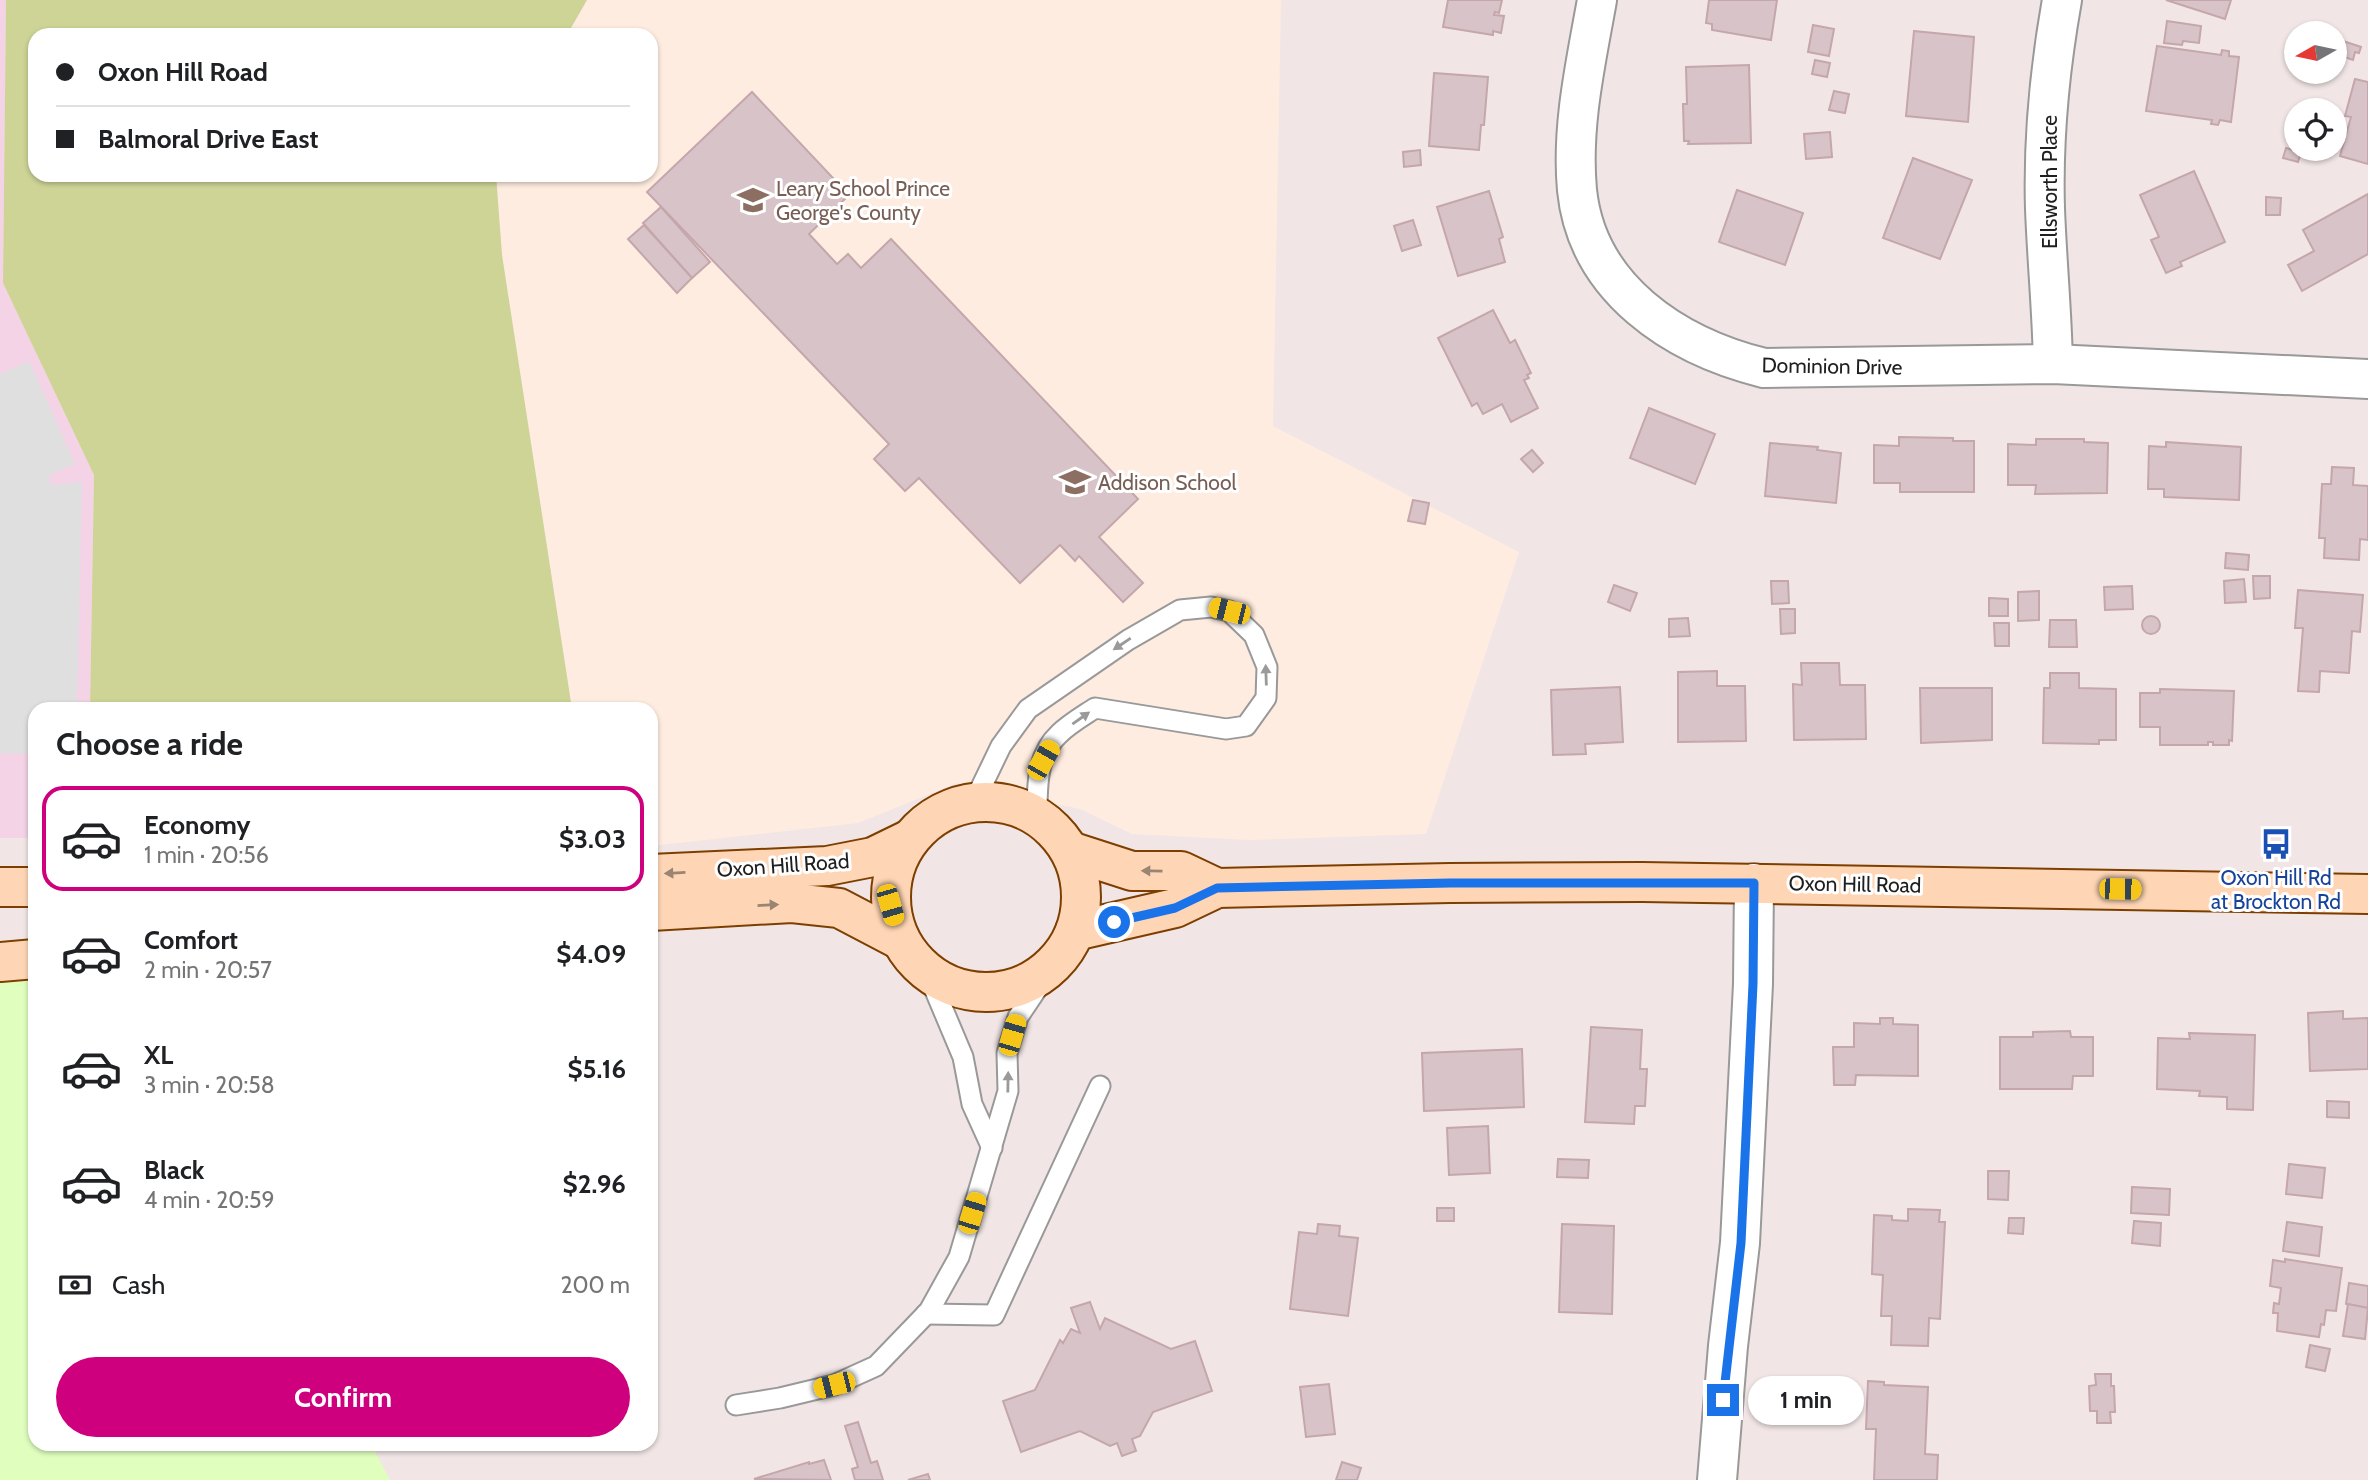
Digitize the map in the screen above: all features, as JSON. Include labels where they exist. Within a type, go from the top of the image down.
[{"type":"main road","points":[[974,802],[1012,805],[1037,818],[1045,822],[1070,851],[1081,887],[1075,931],[1051,968],[1013,990],[968,992],[928,974],[900,940],[890,905],[893,870],[910,839],[939,814],[974,802]]},
{"type":"main road","name":"Oxon Hill Road","points":[[658,874],[827,866],[873,857],[910,839]]},
{"type":"main road","name":"Oxon Hill Road","points":[[1070,851],[1132,871],[1181,872],[1217,888]]},
{"type":"main road","name":"Oxon Hill Road","points":[[1075,931],[1175,908],[1217,888],[1464,882],[1754,883],[2368,894]]},
{"type":"main road","points":[[0,887],[28,887]]},
{"type":"main road","name":"Oxon Hill Road","points":[[658,911],[792,903],[831,906],[900,940]]},
{"type":"main road","points":[[0,962],[28,960]]},
{"type":"street","name":"Dominion Drive","points":[[1597,0],[1578,110],[1577,191],[1591,243],[1612,280],[1643,311],[1689,341],[1734,361],[1764,368],[2053,364],[2368,379]]},
{"type":"street","name":"Ellsworth Place","points":[[2053,364],[2045,206],[2050,93],[2062,0]]},
{"type":"street","points":[[1717,1480],[1728,1346],[1741,1243],[1753,984],[1754,883]]},
{"type":"lane","points":[[974,802],[1001,746],[1028,709],[1128,640],[1180,610],[1211,607],[1229,611],[1254,635],[1267,667],[1266,698],[1246,726],[1226,729],[1095,708],[1057,735],[1043,760],[1037,782],[1037,818]]},
{"type":"lane","points":[[736,1405],[834,1385],[876,1366],[926,1314],[959,1257],[1008,1091],[1007,1053],[1018,1017],[1051,968]]},
{"type":"lane","points":[[928,974],[963,1057],[972,1104],[992,1148]]},
{"type":"lane","points":[[926,1314],[994,1315],[1100,1086]]},
{"type":"shaded area","points":[[0,0],[6,0],[3,283],[94,475],[90,702],[28,702],[28,838],[0,838]]},
{"type":"shaded area","points":[[587,0],[1281,0],[1273,426],[1519,552],[1426,834],[1250,840],[1132,834],[1080,809],[957,783],[858,823],[658,845],[658,702],[571,702],[502,255],[497,182],[658,182],[658,28],[571,28]]},
{"type":"shaded area","points":[[29,361],[75,464],[49,475],[50,485],[82,482],[77,702],[28,702],[28,754],[0,753],[0,374]]},
{"type":"green space","points":[[6,0],[587,0],[571,28],[28,28],[28,182],[497,182],[502,255],[571,702],[90,702],[94,475],[3,283]]},
{"type":"green space","points":[[28,970],[28,1451],[375,1451],[390,1480],[0,1480],[0,971]]},
{"type":"building","points":[[1448,0],[1502,0],[1499,13],[1495,12],[1494,15],[1504,16],[1501,33],[1493,31],[1493,35],[1443,27]]},
{"type":"building","points":[[1709,0],[1777,0],[1771,40],[1712,30],[1712,24],[1706,23]]},
{"type":"building","points":[[2166,0],[2231,0],[2225,19]]},
{"type":"building","points":[[2167,21],[2201,26],[2199,43],[2164,43]]},
{"type":"building","points":[[1813,25],[1834,29],[1829,56],[1808,52]]},
{"type":"building","points":[[1914,31],[1974,37],[1968,122],[1906,116]]},
{"type":"building","points":[[2347,42],[2361,47],[2359,53],[2355,52],[2353,60],[2347,58]]},
{"type":"building","points":[[2157,46],[2221,55],[2222,50],[2229,51],[2229,56],[2239,57],[2231,122],[2220,120],[2218,125],[2211,124],[2212,120],[2146,111]]},
{"type":"building","points":[[1815,60],[1830,63],[1827,77],[1812,74]]},
{"type":"building","points":[[1749,65],[1751,143],[1688,144],[1689,141],[1684,141],[1686,67]]},
{"type":"building","points":[[1434,73],[1488,77],[1479,150],[1429,146]]},
{"type":"building","points":[[2355,79],[2368,82],[2368,164],[2347,158],[2347,131],[2351,117],[2347,116]]},
{"type":"building","points":[[1834,91],[1849,94],[1845,113],[1829,110]]},
{"type":"building","points":[[752,92],[849,195],[809,234],[837,264],[848,254],[861,268],[891,239],[1138,499],[1099,537],[1143,583],[1123,602],[1079,556],[1075,561],[1060,545],[1020,583],[919,478],[905,491],[874,459],[889,444],[647,192]]},
{"type":"building","points":[[1830,132],[1832,157],[1806,159],[1804,134]]},
{"type":"building","points":[[1420,150],[1421,165],[1404,167],[1403,152]]},
{"type":"building","points":[[1913,158],[1972,180],[1940,259],[1883,238]]},
{"type":"building","points":[[2194,171],[2225,242],[2180,262],[2182,266],[2166,273],[2151,240],[2159,237],[2140,195]]},
{"type":"building","points":[[1737,190],[1803,213],[1785,265],[1719,242]]},
{"type":"building","points":[[1489,191],[1503,237],[1499,239],[1505,262],[1458,276],[1437,207]]},
{"type":"building","points":[[2368,194],[2368,254],[2302,291],[2288,265],[2314,251],[2303,230]]},
{"type":"building","points":[[2266,197],[2281,198],[2280,215],[2266,215]]},
{"type":"building","points":[[661,207],[710,262],[692,278],[643,223]]},
{"type":"building","points":[[1413,220],[1421,245],[1402,251],[1394,226]]},
{"type":"building","points":[[644,225],[692,278],[677,293],[628,239]]},
{"type":"building","points":[[1493,310],[1510,343],[1515,340],[1531,373],[1527,375],[1529,378],[1524,380],[1538,408],[1511,422],[1502,404],[1483,414],[1477,403],[1472,406],[1438,338]]},
{"type":"building","points":[[1649,408],[1715,434],[1695,484],[1630,458]]},
{"type":"building","points":[[1899,437],[1974,441],[1974,492],[1900,492],[1900,483],[1874,483],[1874,445],[1899,446]]},
{"type":"building","points":[[2036,439],[2084,439],[2084,442],[2108,443],[2107,493],[2035,494],[2036,485],[2008,485],[2008,444],[2036,445]]},
{"type":"building","points":[[2166,442],[2241,447],[2239,500],[2164,497],[2164,489],[2148,489],[2149,446],[2166,447]]},
{"type":"building","points":[[1770,443],[1818,447],[1817,450],[1841,453],[1836,503],[1765,496]]},
{"type":"building","points":[[1532,450],[1543,463],[1533,472],[1521,459]]},
{"type":"building","points":[[2332,467],[2354,468],[2353,485],[2368,486],[2368,540],[2360,539],[2359,560],[2324,558],[2325,538],[2319,538],[2322,484],[2331,484]]},
{"type":"building","points":[[1413,500],[1429,503],[1425,524],[1408,521]]},
{"type":"building","points":[[2226,553],[2249,555],[2248,570],[2225,568]]},
{"type":"building","points":[[2253,576],[2270,576],[2270,598],[2254,599]]},
{"type":"building","points":[[2244,579],[2246,602],[2225,603],[2224,581]]},
{"type":"building","points":[[1771,581],[1788,581],[1789,603],[1772,604]]},
{"type":"building","points":[[1614,585],[1637,593],[1630,611],[1608,602]]},
{"type":"building","points":[[2132,586],[2133,609],[2105,610],[2104,587]]},
{"type":"building","points":[[2298,590],[2363,595],[2360,632],[2352,631],[2349,673],[2320,671],[2319,692],[2298,691],[2303,628],[2295,628]]},
{"type":"building","points":[[2039,591],[2039,620],[2018,621],[2018,592]]},
{"type":"building","points":[[1989,598],[2008,599],[2008,616],[1989,616]]},
{"type":"building","points":[[1780,609],[1795,609],[1795,633],[1781,634]]},
{"type":"building","points":[[2151,616],[2157,619],[2160,625],[2157,631],[2151,634],[2145,631],[2142,625],[2145,619]]},
{"type":"building","points":[[1688,618],[1690,636],[1669,637],[1669,619]]},
{"type":"building","points":[[2050,620],[2076,620],[2077,647],[2049,647]]},
{"type":"building","points":[[1994,623],[2009,623],[2009,646],[1995,646]]},
{"type":"building","points":[[1801,663],[1839,663],[1840,685],[1865,685],[1866,739],[1794,740],[1793,684],[1802,685]]},
{"type":"building","points":[[1717,671],[1717,686],[1745,686],[1746,741],[1678,742],[1678,672]]},
{"type":"building","points":[[2050,673],[2079,673],[2079,688],[2116,689],[2116,740],[2099,740],[2099,744],[2043,743],[2044,688],[2050,688]]},
{"type":"building","points":[[1620,687],[1623,742],[1585,744],[1586,754],[1553,755],[1551,690]]},
{"type":"building","points":[[1920,688],[1992,688],[1992,740],[1921,743]]},
{"type":"building","points":[[2160,689],[2234,691],[2232,741],[2229,740],[2229,745],[2213,745],[2213,742],[2208,742],[2208,745],[2160,745],[2160,727],[2140,727],[2140,693],[2160,693]]},
{"type":"building","points":[[2343,1011],[2343,1019],[2368,1018],[2368,1069],[2310,1071],[2308,1013]]},
{"type":"building","points":[[1880,1018],[1893,1018],[1893,1024],[1918,1025],[1918,1076],[1856,1075],[1855,1085],[1834,1085],[1833,1047],[1854,1047],[1854,1023],[1880,1024]]},
{"type":"building","points":[[1591,1027],[1642,1030],[1640,1069],[1647,1069],[1645,1106],[1635,1106],[1634,1124],[1585,1122]]},
{"type":"building","points":[[2070,1031],[2071,1037],[2093,1037],[2093,1076],[2073,1076],[2072,1089],[2000,1089],[2000,1037],[2033,1037],[2033,1032]]},
{"type":"building","points":[[2189,1033],[2255,1035],[2253,1110],[2227,1109],[2227,1097],[2199,1096],[2200,1091],[2157,1089],[2158,1038],[2190,1039]]},
{"type":"building","points":[[1522,1049],[1524,1107],[1424,1111],[1422,1053]]},
{"type":"building","points":[[2327,1101],[2349,1102],[2349,1118],[2327,1117]]},
{"type":"building","points":[[1488,1126],[1490,1173],[1449,1175],[1447,1128]]},
{"type":"building","points":[[1558,1159],[1589,1160],[1588,1178],[1557,1177]]},
{"type":"building","points":[[2289,1164],[2325,1168],[2322,1198],[2286,1194]]},
{"type":"building","points":[[1988,1171],[2009,1171],[2008,1200],[1988,1199]]},
{"type":"building","points":[[2132,1187],[2170,1189],[2169,1215],[2131,1213]]},
{"type":"building","points":[[1437,1208],[1454,1208],[1454,1221],[1437,1221]]},
{"type":"building","points":[[1908,1209],[1940,1210],[1939,1222],[1945,1222],[1940,1319],[1929,1318],[1928,1346],[1891,1345],[1892,1316],[1881,1316],[1883,1275],[1872,1274],[1874,1215],[1892,1216],[1892,1220],[1908,1221]]},
{"type":"building","points":[[2009,1218],[2024,1218],[2023,1234],[2008,1233]]},
{"type":"building","points":[[2134,1221],[2161,1223],[2160,1246],[2132,1243]]},
{"type":"building","points":[[2287,1222],[2322,1227],[2319,1256],[2283,1251]]},
{"type":"building","points":[[1318,1224],[1340,1226],[1339,1236],[1358,1238],[1348,1316],[1290,1309],[1299,1232],[1317,1234]]},
{"type":"building","points":[[1562,1224],[1614,1226],[1612,1314],[1559,1312]]},
{"type":"building","points":[[2285,1259],[2342,1268],[2336,1311],[2326,1310],[2319,1337],[2277,1331],[2278,1313],[2273,1313],[2274,1303],[2279,1304],[2281,1288],[2270,1286],[2273,1260],[2285,1262]]},
{"type":"building","points":[[2349,1283],[2368,1286],[2368,1308],[2346,1304]]},
{"type":"building","points":[[1090,1302],[1100,1329],[1105,1318],[1171,1349],[1195,1341],[1212,1391],[1153,1412],[1140,1436],[1132,1439],[1136,1451],[1122,1456],[1117,1443],[1110,1446],[1080,1431],[1021,1452],[1003,1401],[1035,1390],[1060,1340],[1063,1343],[1071,1329],[1080,1333],[1071,1308]]},
{"type":"building","points":[[2348,1304],[2368,1308],[2365,1339],[2343,1336]]},
{"type":"building","points":[[2310,1345],[2330,1349],[2325,1371],[2306,1367]]},
{"type":"building","points":[[2095,1374],[2111,1374],[2115,1412],[2110,1412],[2111,1423],[2097,1423],[2097,1411],[2090,1411],[2089,1386],[2096,1385]]},
{"type":"building","points":[[1868,1381],[1884,1382],[1884,1385],[1928,1387],[1925,1454],[1938,1455],[1937,1480],[1874,1480],[1876,1429],[1866,1429]]},
{"type":"building","points":[[1329,1384],[1335,1434],[1306,1437],[1300,1387]]},
{"type":"building","points":[[858,1422],[871,1463],[877,1461],[883,1480],[855,1480],[852,1469],[858,1467],[845,1426]]},
{"type":"building","points":[[824,1460],[831,1480],[754,1479],[809,1462]]},
{"type":"building","points":[[1342,1462],[1361,1468],[1357,1480],[1336,1480]]},
{"type":"building","points":[[928,1474],[930,1480],[908,1480]]},
{"type":"place","name":"Leary School Prince George's County","points":[[753,200]]},
{"type":"place","name":"Addison School","points":[[1075,482]]},
{"type":"place","name":"Oxon Hill Rd at Brockton Rd","points":[[2276,844]]},
{"type":"route","points":[[1114,922],[1175,908],[1217,888],[1450,883],[1754,883],[1753,984],[1741,1243],[1723,1400]]}]
